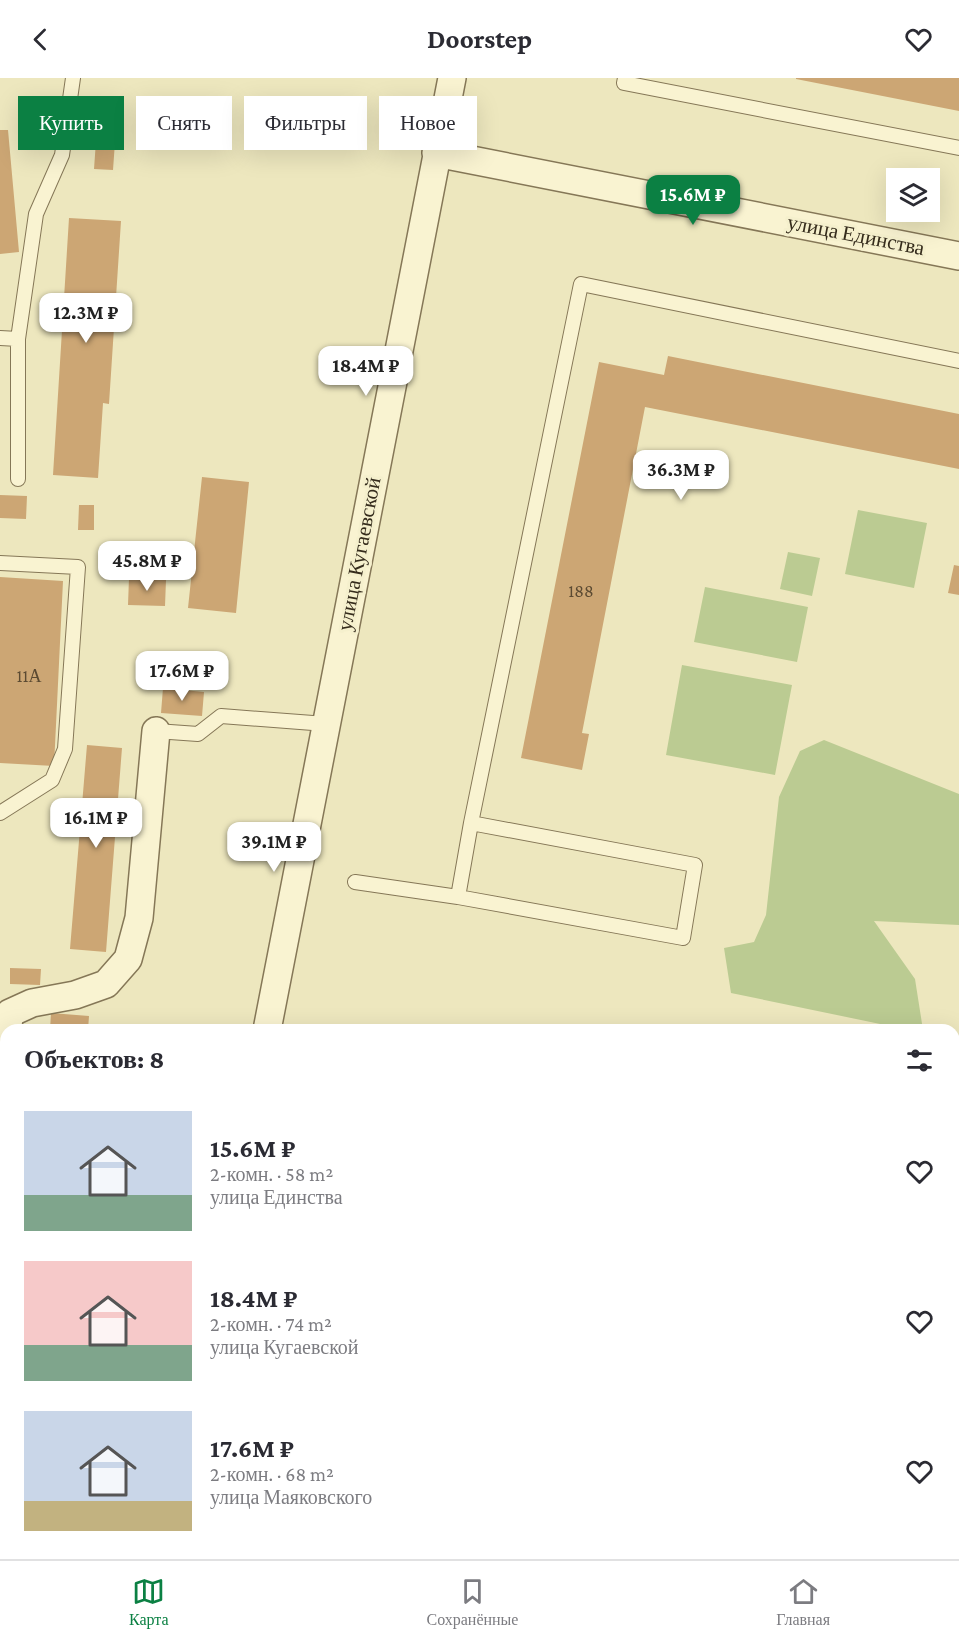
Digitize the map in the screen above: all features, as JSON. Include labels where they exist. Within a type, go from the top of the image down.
[{"type":"street","name":"улица Кугаевской","points":[[268,1024],[452,78]]},
{"type":"street","name":"улица Единства","points":[[436,153],[959,256]]},
{"type":"street","points":[[8,1024],[10,1013],[32,1004],[75,995],[106,984],[128,959],[139,918],[156,730]]},
{"type":"lane","points":[[18,479],[18,339],[36,214],[62,154],[73,78]]},
{"type":"lane","points":[[625,78],[624,82],[959,148]]},
{"type":"lane","points":[[458,897],[471,823],[581,284],[959,361]]},
{"type":"lane","points":[[0,338],[18,339]]},
{"type":"lane","points":[[0,563],[78,567],[65,749],[52,780],[0,813]]},
{"type":"lane","points":[[156,730],[198,734],[221,716],[326,724]]},
{"type":"lane","points":[[355,882],[458,897],[683,938],[695,865],[471,823]]},
{"type":"green space","points":[[858,510],[927,523],[914,588],[845,574]]},
{"type":"green space","points":[[788,552],[820,558],[812,596],[780,589]]},
{"type":"green space","points":[[705,587],[808,607],[797,662],[694,642]]},
{"type":"green space","points":[[682,665],[792,685],[775,775],[666,755]]},
{"type":"green space","points":[[824,740],[959,794],[959,925],[874,921],[915,979],[922,1024],[880,1024],[731,993],[724,948],[754,942],[766,915],[779,797],[800,751]]},
{"type":"building","points":[[959,78],[959,111],[796,79]]},
{"type":"building","points":[[0,130],[8,130],[19,252],[0,254]]},
{"type":"building","points":[[95,150],[114,150],[113,170],[94,169]]},
{"type":"building","points":[[69,218],[121,221],[109,404],[103,403],[98,478],[53,475]]},
{"type":"building","points":[[668,356],[959,414],[959,469],[645,407],[582,733],[589,734],[582,770],[521,758],[599,362],[664,375]]},
{"type":"building","points":[[202,477],[249,482],[236,613],[188,608]]},
{"type":"building","points":[[0,495],[27,496],[26,519],[0,518]]},
{"type":"building","points":[[79,505],[94,505],[94,530],[78,530]]},
{"type":"building","points":[[954,565],[959,566],[959,595],[948,593]]},
{"type":"building","points":[[0,577],[63,581],[54,766],[0,763]]},
{"type":"building","points":[[129,578],[166,580],[165,606],[128,605]]},
{"type":"building","points":[[163,688],[204,692],[202,716],[161,713]]},
{"type":"building","points":[[87,745],[122,748],[106,952],[70,949]]},
{"type":"building","points":[[10,968],[41,969],[40,985],[10,984]]},
{"type":"building","points":[[51,1013],[89,1016],[88,1024],[50,1024]]}]
